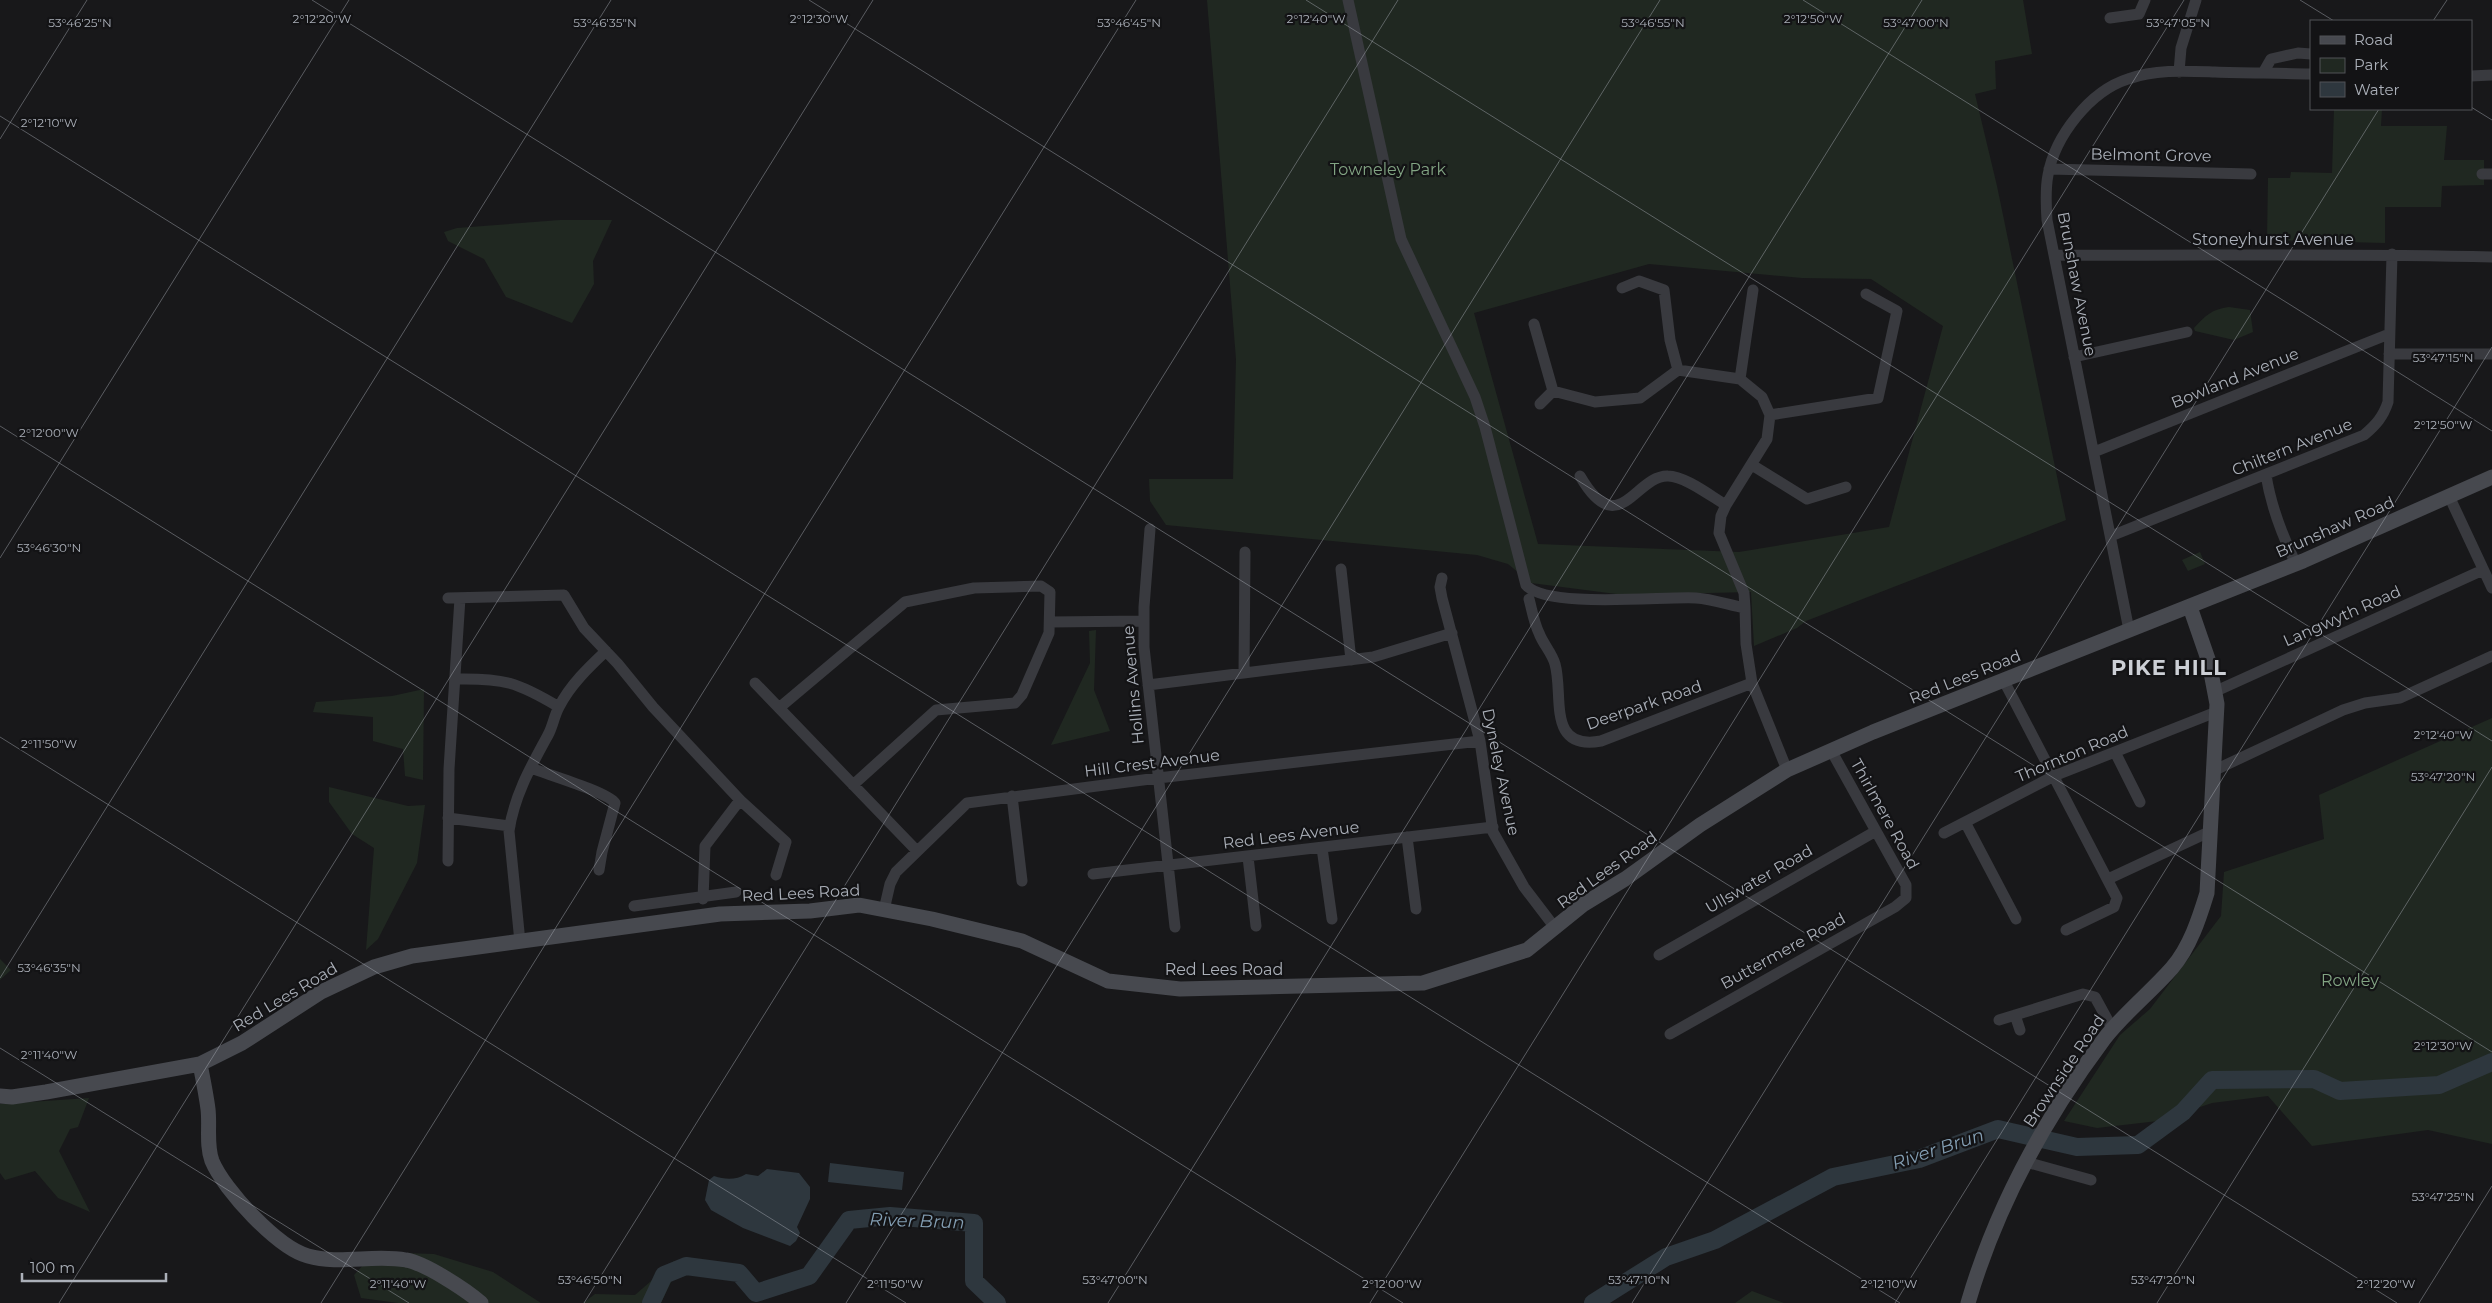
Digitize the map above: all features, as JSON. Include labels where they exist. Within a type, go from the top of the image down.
[{"type":"street","points":[[1348,0],[1401,239],[1475,397],[1485,427],[1526,585],[1529,589],[1541,593],[1582,599],[1696,598],[1744,608]]},
{"type":"street","points":[[2110,18],[2139,14],[2145,0]]},
{"type":"street","points":[[2179,72],[2181,48],[2196,0]]},
{"type":"street","points":[[2263,73],[2271,59],[2298,53],[2310,54]]},
{"type":"street","name":"Brunshaw Avenue","points":[[2129,630],[2047,220],[2046,190],[2050,169],[2060,143],[2077,117],[2106,90],[2128,78],[2155,73],[2179,72],[2310,74]]},
{"type":"street","points":[[2472,76],[2492,76]]},
{"type":"street","name":"Belmont Grove","points":[[2050,169],[2251,174]]},
{"type":"street","name":"Stoneyhurst Avenue","points":[[2054,255],[2392,254],[2492,257]]},
{"type":"street","name":"Chiltern Avenue","points":[[2111,536],[2364,435],[2375,426],[2384,416],[2388,402],[2388,334],[2392,254]]},
{"type":"street","points":[[1622,288],[1638,281],[1664,290],[1670,340],[1678,370]]},
{"type":"street","points":[[1740,379],[1753,290]]},
{"type":"street","points":[[1770,415],[1878,398],[1897,311],[1866,294]]},
{"type":"street","points":[[1534,324],[1553,391]]},
{"type":"street","points":[[2074,356],[2187,332]]},
{"type":"street","name":"Bowland Avenue","points":[[2094,452],[2388,334]]},
{"type":"street","points":[[2389,354],[2491,354]]},
{"type":"street","points":[[1553,391],[1595,402],[1640,398],[1678,370],[1740,379],[1762,397],[1770,415],[1767,439],[1726,505],[1721,516],[1719,533],[1744,593],[1746,644],[1752,684],[1788,770]]},
{"type":"street","points":[[1540,404],[1553,391]]},
{"type":"street","points":[[1752,465],[1807,499],[1846,488]]},
{"type":"street","points":[[2266,475],[2270,500],[2280,530],[2296,564]]},
{"type":"street","points":[[1580,476],[1590,494],[1607,504],[1625,503],[1660,476],[1670,476],[1679,478],[1726,505]]},
{"type":"street","name":"Brunshaw Road","points":[[2190,607],[2296,564],[2492,477]]},
{"type":"street","points":[[2449,496],[2492,588]]},
{"type":"street","name":"Hollins Avenue","points":[[1150,529],[1144,621],[1148,684],[1175,927]]},
{"type":"street","points":[[1244,673],[1245,552]]},
{"type":"street","points":[[1341,569],[1351,660]]},
{"type":"street","name":"Langwyth Road","points":[[2214,692],[2483,570]]},
{"type":"street","name":"Dyneley Avenue","points":[[1442,578],[1440,587],[1480,742],[1493,827],[1500,847],[1519,879],[1556,929]]},
{"type":"street","points":[[779,708],[905,602],[974,588],[1041,586],[1050,592],[1049,633],[1022,695],[1015,703],[936,710],[926,717],[853,785]]},
{"type":"street","points":[[448,598],[564,595],[584,628],[606,650],[653,708],[740,800],[786,842],[776,875]]},
{"type":"street","points":[[448,861],[449,769],[460,598]]},
{"type":"street","name":"Deerpark Road","points":[[1529,600],[1539,633],[1555,662],[1558,678],[1558,707],[1564,728],[1573,739],[1586,744],[1601,741],[1752,684]]},
{"type":"street","name":"Red Lees Road","points":[[0,1096],[12,1097],[46,1092],[200,1064],[242,1044],[321,992],[374,967],[412,956],[720,914],[810,911],[859,906],[884,910],[932,919],[1022,941],[1108,981],[1180,989],[1423,983],[1527,950],[1556,929],[1584,904],[1625,879],[1700,825],[1788,770],[1832,752],[1873,732],[2190,607]]},
{"type":"street","name":"Brownside Road","points":[[1968,1303],[1980,1264],[1998,1218],[2047,1125],[2112,1028],[2173,967],[2189,942],[2207,893],[2215,770],[2216,712],[2209,662],[2190,607]]},
{"type":"street","points":[[1050,622],[1144,621]]},
{"type":"street","points":[[1148,684],[1373,657],[1452,634]]},
{"type":"street","points":[[520,942],[510,826],[522,785],[552,730],[559,707],[580,676],[606,650]]},
{"type":"street","points":[[2215,770],[2343,710],[2365,703],[2400,698],[2492,656]]},
{"type":"street","points":[[455,679],[491,678],[508,682],[523,687],[559,707]]},
{"type":"street","points":[[2004,681],[2117,898],[2114,907],[2066,930]]},
{"type":"street","points":[[755,683],[917,851]]},
{"type":"street","name":"Thornton Road","points":[[1944,833],[2054,776],[2216,712]]},
{"type":"street","name":"Hill Crest Avenue","points":[[884,910],[890,884],[896,872],[967,803],[1158,778],[1480,742]]},
{"type":"street","name":"Thirlmere Road","points":[[1832,752],[1906,885],[1907,892]]},
{"type":"street","points":[[2115,752],[2140,802]]},
{"type":"street","points":[[531,768],[613,799],[615,803],[599,870]]},
{"type":"street","points":[[1012,796],[1022,881]]},
{"type":"street","points":[[703,898],[705,846],[740,800]]},
{"type":"street","points":[[448,818],[510,826]]},
{"type":"street","points":[[1965,822],[2016,919]]},
{"type":"street","name":"Red Lees Avenue","points":[[1093,874],[1493,827]]},
{"type":"street","points":[[2108,879],[2211,830]]},
{"type":"street","name":"Ullswater Road","points":[[1659,955],[1876,831]]},
{"type":"street","points":[[1407,837],[1416,910]]},
{"type":"street","points":[[1322,848],[1332,919]]},
{"type":"street","points":[[1248,856],[1256,926]]},
{"type":"street","points":[[634,906],[736,892]]},
{"type":"street","name":"Buttermere Road","points":[[1670,1034],[1895,907],[1906,898],[1907,892]]},
{"type":"street","points":[[1999,1020],[2083,994],[2095,997],[2112,1028]]},
{"type":"street","points":[[2015,1015],[2020,1030]]},
{"type":"street","points":[[200,1064],[208,1110],[209,1146],[212,1161],[246,1209],[267,1229],[290,1247],[307,1256],[328,1259],[407,1260],[436,1273],[482,1303]]},
{"type":"street","points":[[2026,1162],[2091,1180]]},
{"type":"green space","name":"Towneley Park","points":[[1207,0],[2023,0],[2032,54],[1995,61],[1996,89],[1975,94],[1997,186],[2066,520],[1806,621],[1797,628],[1754,646],[1751,592],[1624,595],[1531,583],[1508,564],[1477,555],[1166,525],[1150,501],[1149,479],[1233,479],[1236,359]],"holes":[[[1649,264],[1802,278],[1871,279],[1943,326],[1889,527],[1739,552],[1538,544],[1474,313]]]},
{"type":"green space","points":[[2334,110],[2382,110],[2381,126],[2447,126],[2444,160],[2484,160],[2484,185],[2442,186],[2441,207],[2385,207],[2385,243],[2267,240],[2268,178],[2290,178],[2291,172],[2332,173]]},
{"type":"green space","points":[[560,220],[612,220],[593,261],[594,284],[572,323],[506,297],[484,259],[448,241],[444,232],[457,228]]},
{"type":"green space","points":[[2229,307],[2250,310],[2253,332],[2234,340],[2195,331],[2194,328],[2209,314],[2218,309]]},
{"type":"green space","points":[[2200,552],[2205,564],[2188,571],[2182,560]]},
{"type":"green space","points":[[1096,630],[1094,690],[1110,731],[1051,745],[1090,663],[1089,631]]},
{"type":"green space","points":[[424,689],[423,780],[405,776],[403,749],[373,741],[373,717],[313,712],[316,702],[392,696]]},
{"type":"green space","name":"Rowley","points":[[2492,718],[2492,1144],[2428,1130],[2312,1146],[2268,1096],[2212,1103],[2158,1121],[2097,1128],[2064,1121],[2120,1035],[2150,1009],[2221,916],[2224,872],[2324,839],[2319,795]]},
{"type":"green space","points":[[329,787],[408,806],[425,805],[417,863],[378,939],[366,950],[374,848],[352,834],[329,802]]},
{"type":"green space","points":[[0,959],[11,970],[0,980]]},
{"type":"green space","points":[[89,1098],[78,1127],[70,1129],[59,1151],[90,1212],[58,1198],[35,1171],[5,1180],[0,1173],[0,1104]]},
{"type":"green space","points":[[375,1252],[434,1254],[493,1272],[541,1303],[398,1303],[361,1298],[354,1275]]},
{"type":"green space","points":[[674,1261],[673,1278],[661,1303],[583,1303],[595,1294],[635,1295]]},
{"type":"green space","points":[[1752,1291],[1784,1303],[1735,1303]]},
{"type":"water","points":[[830,1163],[904,1172],[902,1190],[828,1182]]},
{"type":"water","points":[[767,1169],[799,1173],[810,1187],[810,1199],[797,1227],[800,1233],[796,1241],[790,1246],[743,1228],[711,1210],[705,1200],[709,1180],[714,1176],[731,1179],[746,1174],[758,1176]]},
{"type":"waterway","name":"River Brun","points":[[1593,1303],[1666,1257],[1715,1240],[1833,1177],[1919,1159],[1998,1129],[2077,1147],[2138,1145],[2183,1112],[2212,1080],[2314,1079],[2340,1091],[2439,1085],[2492,1062]]},
{"type":"waterway","name":"River Brun","points":[[651,1303],[664,1275],[686,1266],[739,1273],[756,1293],[809,1276],[849,1220],[890,1216],[974,1223],[974,1281],[997,1303]]},
{"type":"district","name":"PIKE HILL","points":[[2169,667]]}]
